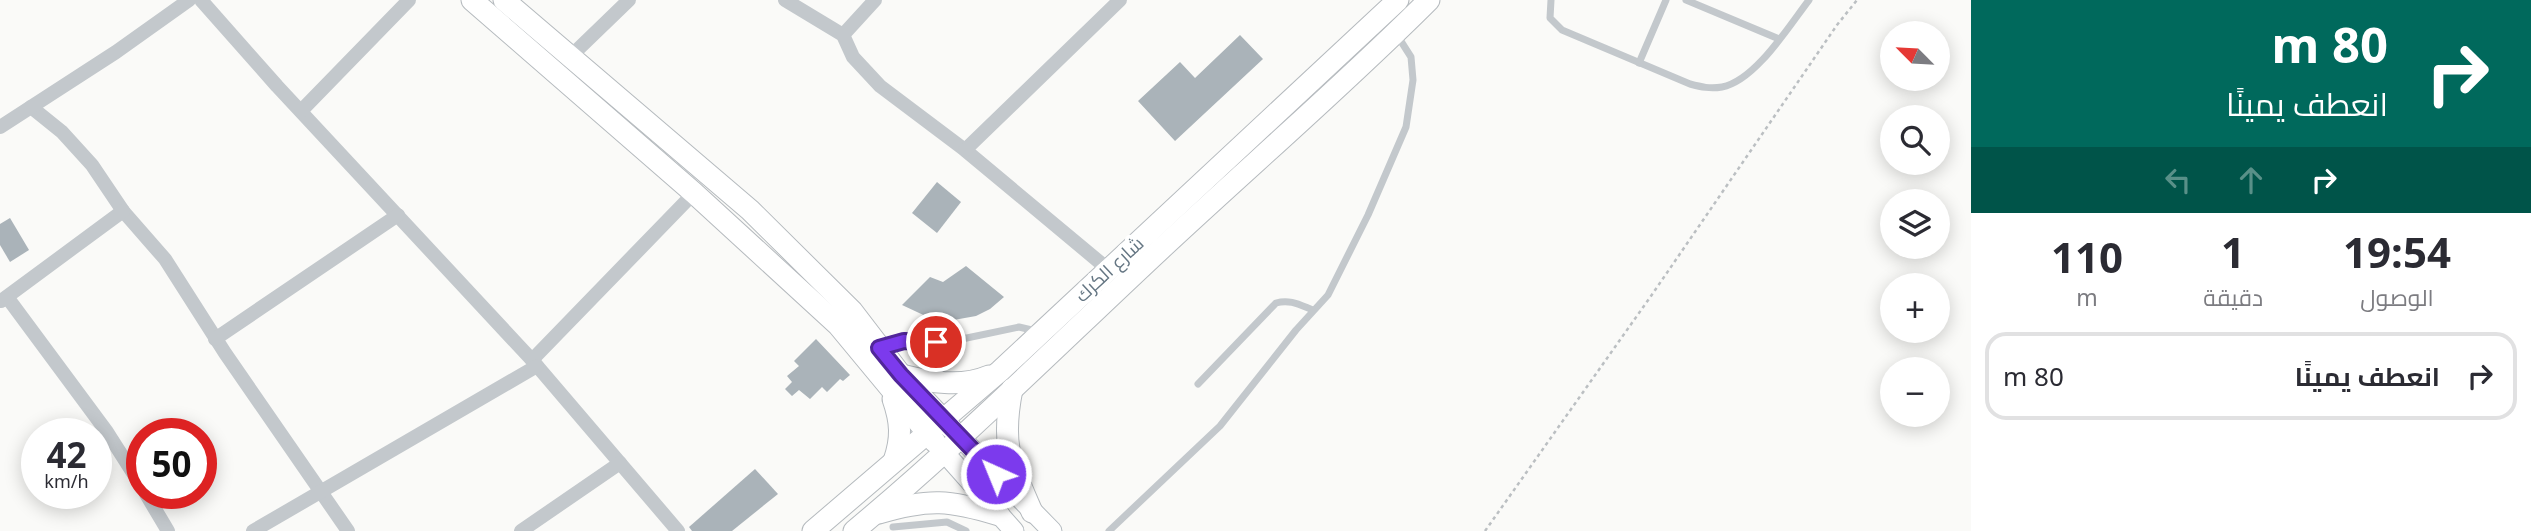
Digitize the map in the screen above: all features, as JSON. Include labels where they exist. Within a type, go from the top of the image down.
[{"type":"main road","points":[[472,0],[694,192],[838,325],[935,426],[960,437],[1052,531]]},
{"type":"main road","points":[[503,0],[571,55],[750,210],[852,311],[879,348],[896,383],[901,425],[894,461]]},
{"type":"main road","name":"شارع الكرك","points":[[813,531],[1000,371],[1398,0]]},
{"type":"main road","name":"شارع الكرك","points":[[854,531],[960,437],[1256,160],[1336,90],[1429,0]]},
{"type":"main road","points":[[1321,73],[1336,90]]},
{"type":"main road","points":[[896,383],[968,382],[1000,371]]},
{"type":"main road","points":[[1012,389],[1006,431],[1007,447],[1012,466],[1032,512]]},
{"type":"main road","points":[[935,426],[943,452],[1007,523]]},
{"type":"main road","points":[[874,514],[910,503],[1007,523]]},
{"type":"street","points":[[0,127],[116,52],[189,0]]},
{"type":"street","points":[[201,0],[535,363],[678,531]]},
{"type":"street","points":[[301,111],[409,0]]},
{"type":"street","points":[[571,55],[629,0]]},
{"type":"street","points":[[785,0],[843,36],[852,57],[880,86],[965,150],[1109,270]]},
{"type":"street","points":[[843,36],[875,0]]},
{"type":"street","points":[[965,150],[1120,0]]},
{"type":"street","points":[[32,107],[62,132],[92,165],[123,211],[165,259],[215,339],[348,531]]},
{"type":"street","points":[[253,531],[535,363],[694,192]]},
{"type":"street","points":[[123,211],[4,299],[107,432],[126,462]]},
{"type":"street","points":[[215,339],[398,215]]},
{"type":"street","points":[[522,531],[620,463]]},
{"type":"street","points":[[155,509],[168,531]]},
{"type":"lane","points":[[1551,0],[1550,18],[1557,27],[1707,89],[1724,87],[1740,80],[1779,39],[1809,0]]},
{"type":"lane","points":[[1639,63],[1667,0]]},
{"type":"lane","points":[[1686,0],[1779,39]]},
{"type":"lane","points":[[1109,531],[1220,426],[1328,295],[1406,127],[1413,80],[1411,57],[1395,34]]},
{"type":"lane","points":[[1198,384],[1276,303],[1285,301],[1313,310]]},
{"type":"lane","points":[[879,348],[904,341],[936,342],[1019,327],[1040,332]]},
{"type":"lane","points":[[893,527],[948,512],[967,531]]},
{"type":"path","points":[[1485,531],[1857,0]]},
{"type":"building","points":[[1240,35],[1263,59],[1175,141],[1138,101],[1180,62],[1195,78]]},
{"type":"building","points":[[937,182],[961,202],[937,233],[912,213]]},
{"type":"building","points":[[10,218],[29,250],[10,262],[0,245],[0,224]]},
{"type":"building","points":[[966,266],[1004,297],[990,309],[976,316],[948,321],[932,319],[902,305],[930,277],[943,282]]},
{"type":"building","points":[[816,339],[850,375],[843,381],[840,379],[827,392],[822,387],[810,399],[799,390],[792,396],[785,389],[792,382],[787,376],[799,366],[794,361]]},
{"type":"building","points":[[755,469],[778,494],[732,531],[692,531],[689,527]]},
{"type":"route","points":[[936,342],[904,341],[879,348],[901,375],[996,474]]}]
